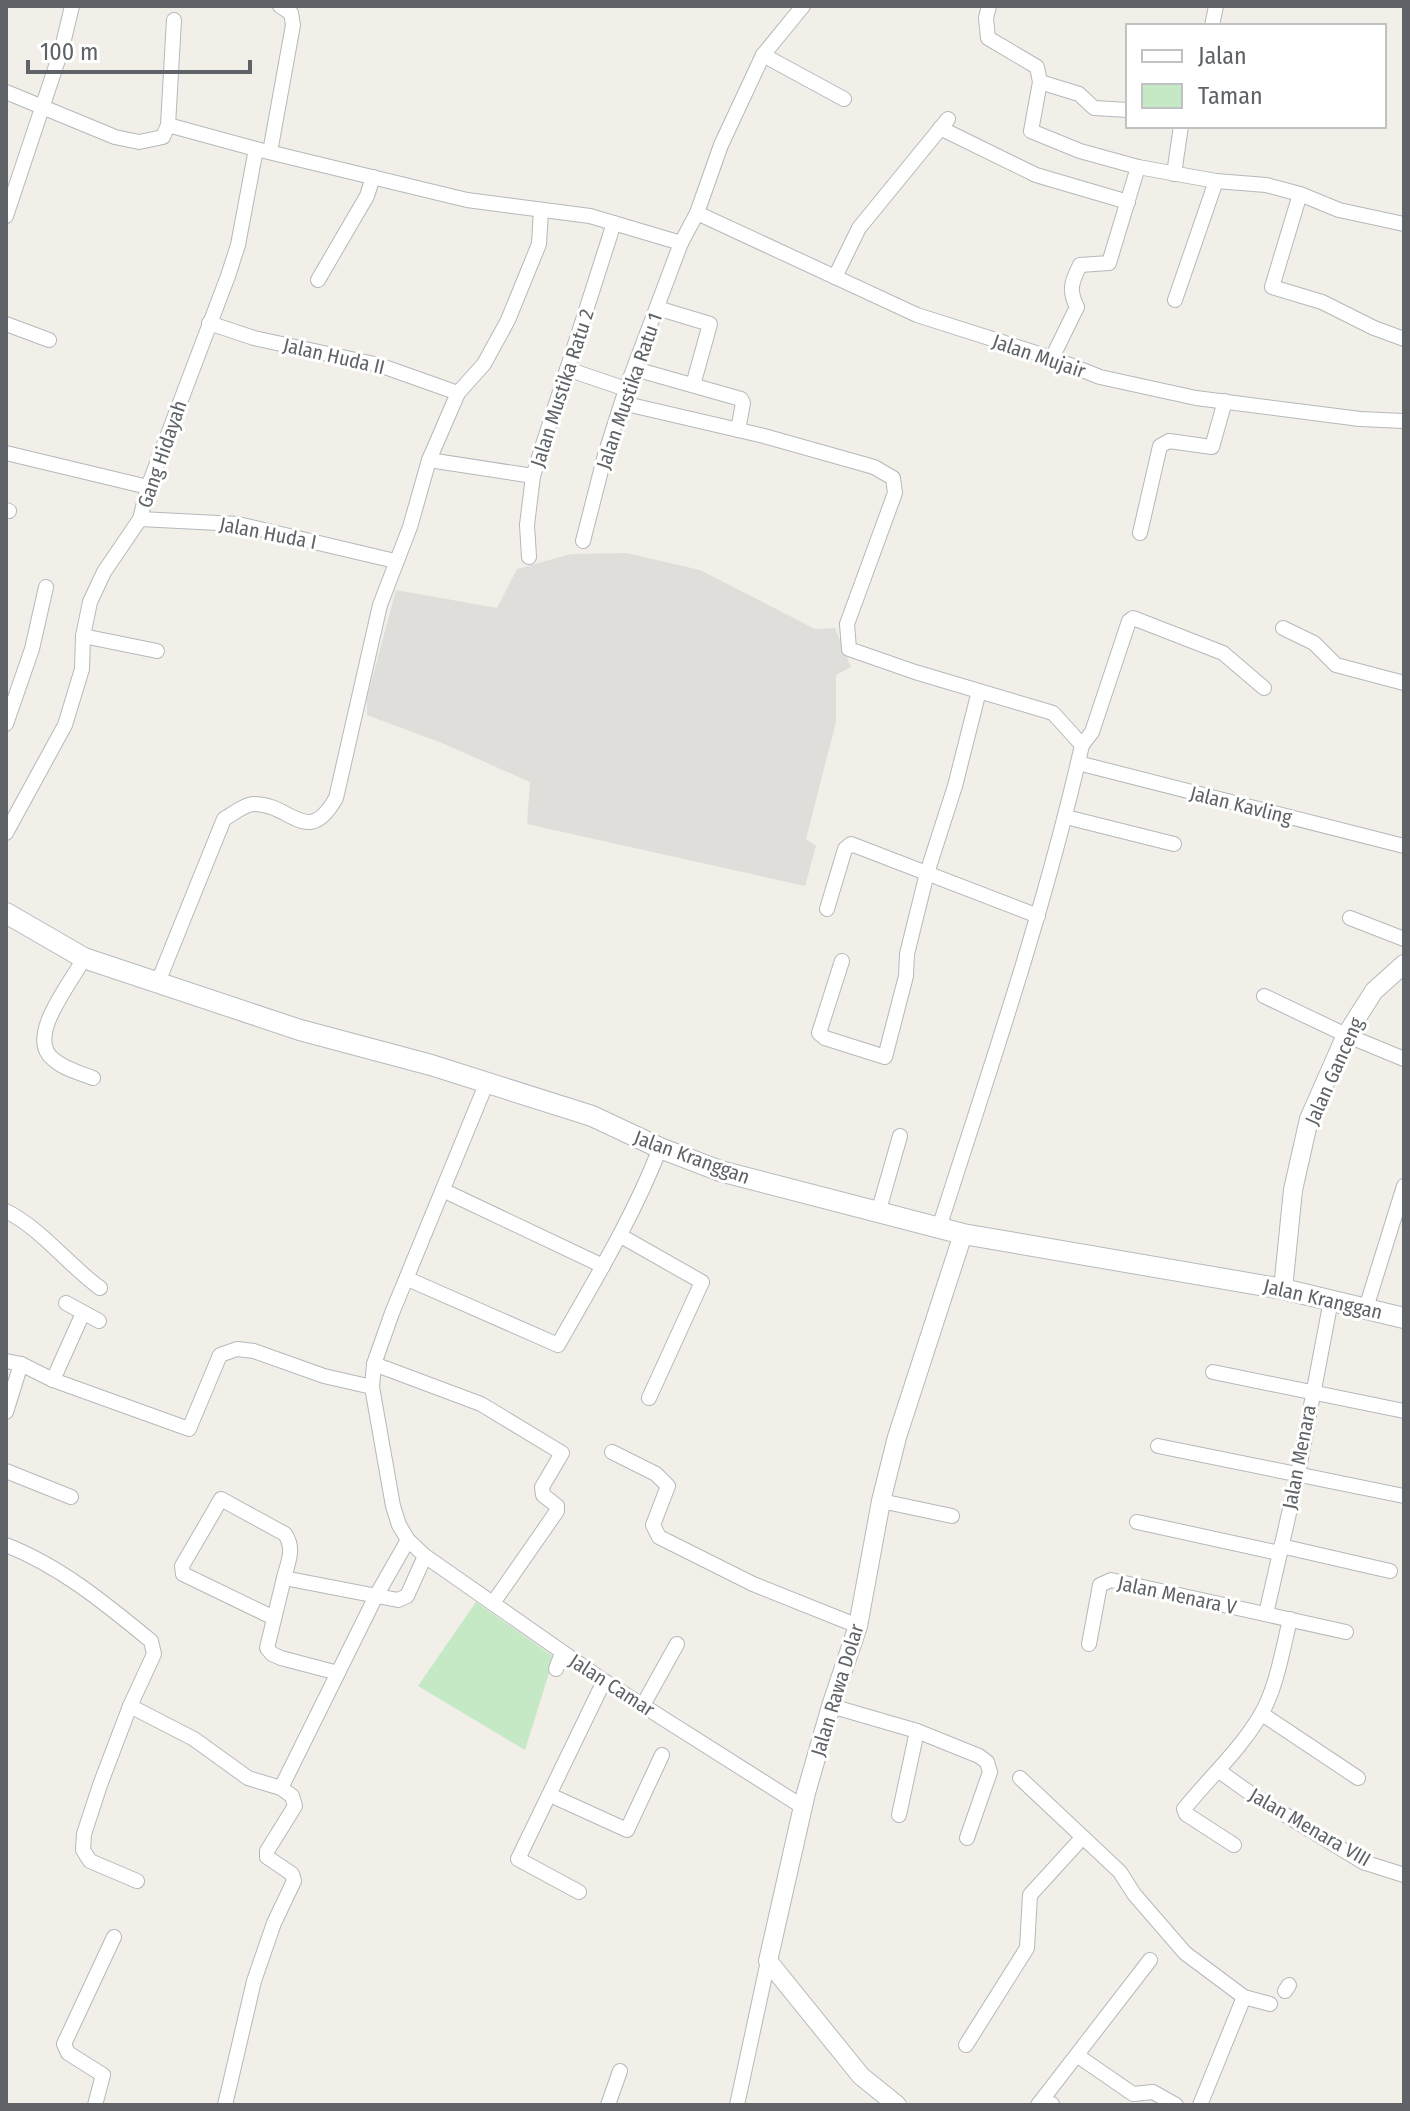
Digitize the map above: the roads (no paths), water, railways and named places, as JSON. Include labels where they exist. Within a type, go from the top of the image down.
[{"type":"main road","name":"Jalan Kranggan","points":[[6,913],[84,958],[333,1040],[487,1082],[592,1116],[660,1148],[720,1171],[963,1234],[1283,1289],[1404,1318]]},
{"type":"street","points":[[6,216],[72,6]]},
{"type":"street","name":"Gang Hidayah","points":[[6,833],[65,725],[82,669],[83,636],[90,602],[104,572],[140,519],[148,487],[238,245],[293,25],[291,13],[280,6]]},
{"type":"street","name":"Jalan Mustika Ratu 1","points":[[583,541],[624,396],[721,145],[763,55],[803,6]]},
{"type":"street","points":[[989,6],[986,18],[988,38],[1037,67],[1040,82],[1031,131],[1080,151],[1138,167],[1216,181],[1266,185],[1300,194],[1339,210],[1404,224]]},
{"type":"street","points":[[6,92],[115,137],[139,142],[163,137],[168,125],[174,20]]},
{"type":"street","points":[[763,55],[844,99]]},
{"type":"street","points":[[1040,82],[1079,94],[1094,108],[1126,110]]},
{"type":"street","points":[[835,277],[859,228],[944,123],[1036,175],[1128,202]]},
{"type":"street","points":[[168,125],[467,200],[567,212],[681,243]]},
{"type":"street","points":[[1174,174],[1181,128]]},
{"type":"street","points":[[1052,358],[1077,307],[1071,297],[1071,282],[1080,265],[1109,263],[1138,167]]},
{"type":"street","points":[[318,280],[367,196],[373,177]]},
{"type":"street","points":[[1175,300],[1216,181]]},
{"type":"street","points":[[1300,194],[1272,287],[1322,302],[1404,339]]},
{"type":"street","points":[[158,982],[224,819],[249,804],[267,806],[304,823],[316,822],[328,812],[336,798],[376,620],[395,561],[410,527],[429,460],[458,393],[484,364],[508,320],[539,244],[541,210]]},
{"type":"street","name":"Jalan Mujair","points":[[697,213],[917,315],[1052,358],[1100,377],[1139,387],[1225,401],[1360,419],[1404,421]]},
{"type":"street","name":"Jalan Mustika Ratu 2","points":[[529,557],[527,525],[533,476],[614,223]]},
{"type":"street","points":[[657,308],[710,324],[693,385]]},
{"type":"street","name":"Jalan Huda II","points":[[209,323],[254,338],[379,365],[458,393]]},
{"type":"street","points":[[6,324],[49,340]]},
{"type":"street","points":[[567,369],[624,396],[874,467],[893,478],[895,493],[847,624],[849,649],[1053,713],[1082,745]]},
{"type":"street","points":[[635,369],[741,399],[738,430]]},
{"type":"street","points":[[1140,533],[1160,446],[1169,441],[1212,447],[1225,401]]},
{"type":"street","points":[[6,453],[148,487]]},
{"type":"street","points":[[429,460],[533,476]]},
{"type":"street","name":"Jalan Huda I","points":[[140,519],[238,524],[395,561]]},
{"type":"street","points":[[6,724],[32,649],[46,587]]},
{"type":"street","points":[[939,1228],[1038,916],[1066,817],[1082,745],[1092,732],[1129,621],[1133,618],[1223,653],[1264,688]]},
{"type":"street","points":[[1283,628],[1314,643],[1336,665],[1404,683]]},
{"type":"street","points":[[83,636],[157,651]]},
{"type":"street","points":[[842,961],[819,1033],[825,1038],[885,1057],[906,976],[907,954],[927,873],[955,786],[979,691]]},
{"type":"street","name":"Jalan Kavling","points":[[1078,763],[1404,846]]},
{"type":"street","points":[[1066,817],[1174,844]]},
{"type":"street","points":[[827,909],[848,845],[878,853],[1038,916]]},
{"type":"street","points":[[1350,918],[1404,939]]},
{"type":"street","points":[[84,958],[46,1025],[43,1044],[51,1058],[93,1078]]},
{"type":"street","name":"Jalan Ganceng","points":[[1283,1289],[1293,1190],[1309,1119],[1346,1035],[1374,991],[1404,964]]},
{"type":"street","points":[[1264,996],[1404,1059]]},
{"type":"street","name":"Jalan Camar","points":[[487,1082],[374,1364],[372,1387],[399,1525],[408,1540],[425,1556],[562,1653],[803,1807]]},
{"type":"street","points":[[878,1213],[900,1136]]},
{"type":"street","points":[[410,1280],[558,1345],[621,1236],[642,1195],[660,1148]]},
{"type":"street","points":[[1366,1308],[1404,1186]]},
{"type":"street","points":[[451,1194],[603,1266]]},
{"type":"street","points":[[6,1211],[33,1228],[100,1288]]},
{"type":"street","name":"Jalan Rawa Dolar","points":[[768,1961],[803,1807],[831,1706],[858,1626],[881,1501],[897,1437],[963,1234]]},
{"type":"street","points":[[621,1236],[702,1282],[649,1398]]},
{"type":"street","name":"Jalan Menara","points":[[1266,1614],[1298,1474],[1331,1300]]},
{"type":"street","points":[[66,1303],[99,1321]]},
{"type":"street","points":[[53,1380],[83,1313]]},
{"type":"street","points":[[6,1412],[13,1363],[189,1429],[220,1355],[237,1349],[254,1351],[324,1376],[372,1387]]},
{"type":"street","points":[[374,1364],[481,1404],[562,1453],[542,1487],[543,1495],[557,1506],[557,1511],[493,1603]]},
{"type":"street","points":[[1213,1372],[1404,1411]]},
{"type":"street","points":[[1158,1446],[1404,1496]]},
{"type":"street","points":[[612,1452],[656,1474],[668,1486],[653,1525],[659,1537],[753,1584],[858,1626]]},
{"type":"street","points":[[6,1471],[71,1497]]},
{"type":"street","points":[[274,1618],[183,1574],[182,1566],[221,1499],[285,1534],[291,1542],[291,1551],[267,1648],[272,1654],[338,1673]]},
{"type":"street","points":[[881,1501],[952,1516]]},
{"type":"street","points":[[1137,1522],[1390,1571]]},
{"type":"street","points":[[281,1788],[376,1596],[408,1540]]},
{"type":"street","points":[[6,1545],[32,1555],[105,1603],[151,1641],[154,1654],[130,1706],[92,1809],[84,1834],[83,1850],[90,1861],[137,1881]]},
{"type":"street","points":[[284,1578],[398,1600],[407,1596],[425,1556]]},
{"type":"street","name":"Jalan Menara V","points":[[1089,1644],[1100,1585],[1105,1581],[1119,1581],[1266,1614]]},
{"type":"street","points":[[1266,1614],[1346,1632]]},
{"type":"street","points":[[1234,1845],[1185,1812],[1262,1714],[1281,1660],[1290,1619]]},
{"type":"street","points":[[643,1705],[677,1644]]},
{"type":"street","points":[[556,1669],[562,1653]]},
{"type":"street","points":[[579,1892],[518,1859],[604,1681]]},
{"type":"street","points":[[130,1706],[194,1739],[248,1778],[281,1788],[292,1796],[295,1806],[267,1851],[267,1857],[292,1874],[294,1881],[274,1923],[254,1981],[225,2105]]},
{"type":"street","points":[[831,1706],[917,1731],[979,1756],[990,1768],[967,1838]]},
{"type":"street","points":[[1262,1714],[1358,1778]]},
{"type":"street","points":[[899,1815],[917,1731]]},
{"type":"street","points":[[550,1795],[627,1830],[662,1755]]},
{"type":"street","name":"Jalan Menara VIII","points":[[1219,1771],[1254,1796],[1363,1862],[1404,1875]]},
{"type":"street","points":[[1020,1778],[1081,1839],[1120,1872],[1134,1894],[1185,1953],[1244,1997],[1270,2004]]},
{"type":"street","points":[[966,2045],[1027,1948],[1030,1895],[1081,1839]]},
{"type":"street","points":[[95,2105],[103,2075],[68,2053],[64,2044],[114,1937]]},
{"type":"street","points":[[1047,2105],[1078,2056],[1150,1960]]},
{"type":"street","points":[[737,2105],[768,1961]]},
{"type":"street","points":[[768,1961],[861,2076],[897,2105]]},
{"type":"street","points":[[1200,2105],[1244,1997]]},
{"type":"street","points":[[1078,2056],[1133,2094],[1153,2092],[1176,2105]]},
{"type":"street","points":[[608,2105],[620,2071]]}]
